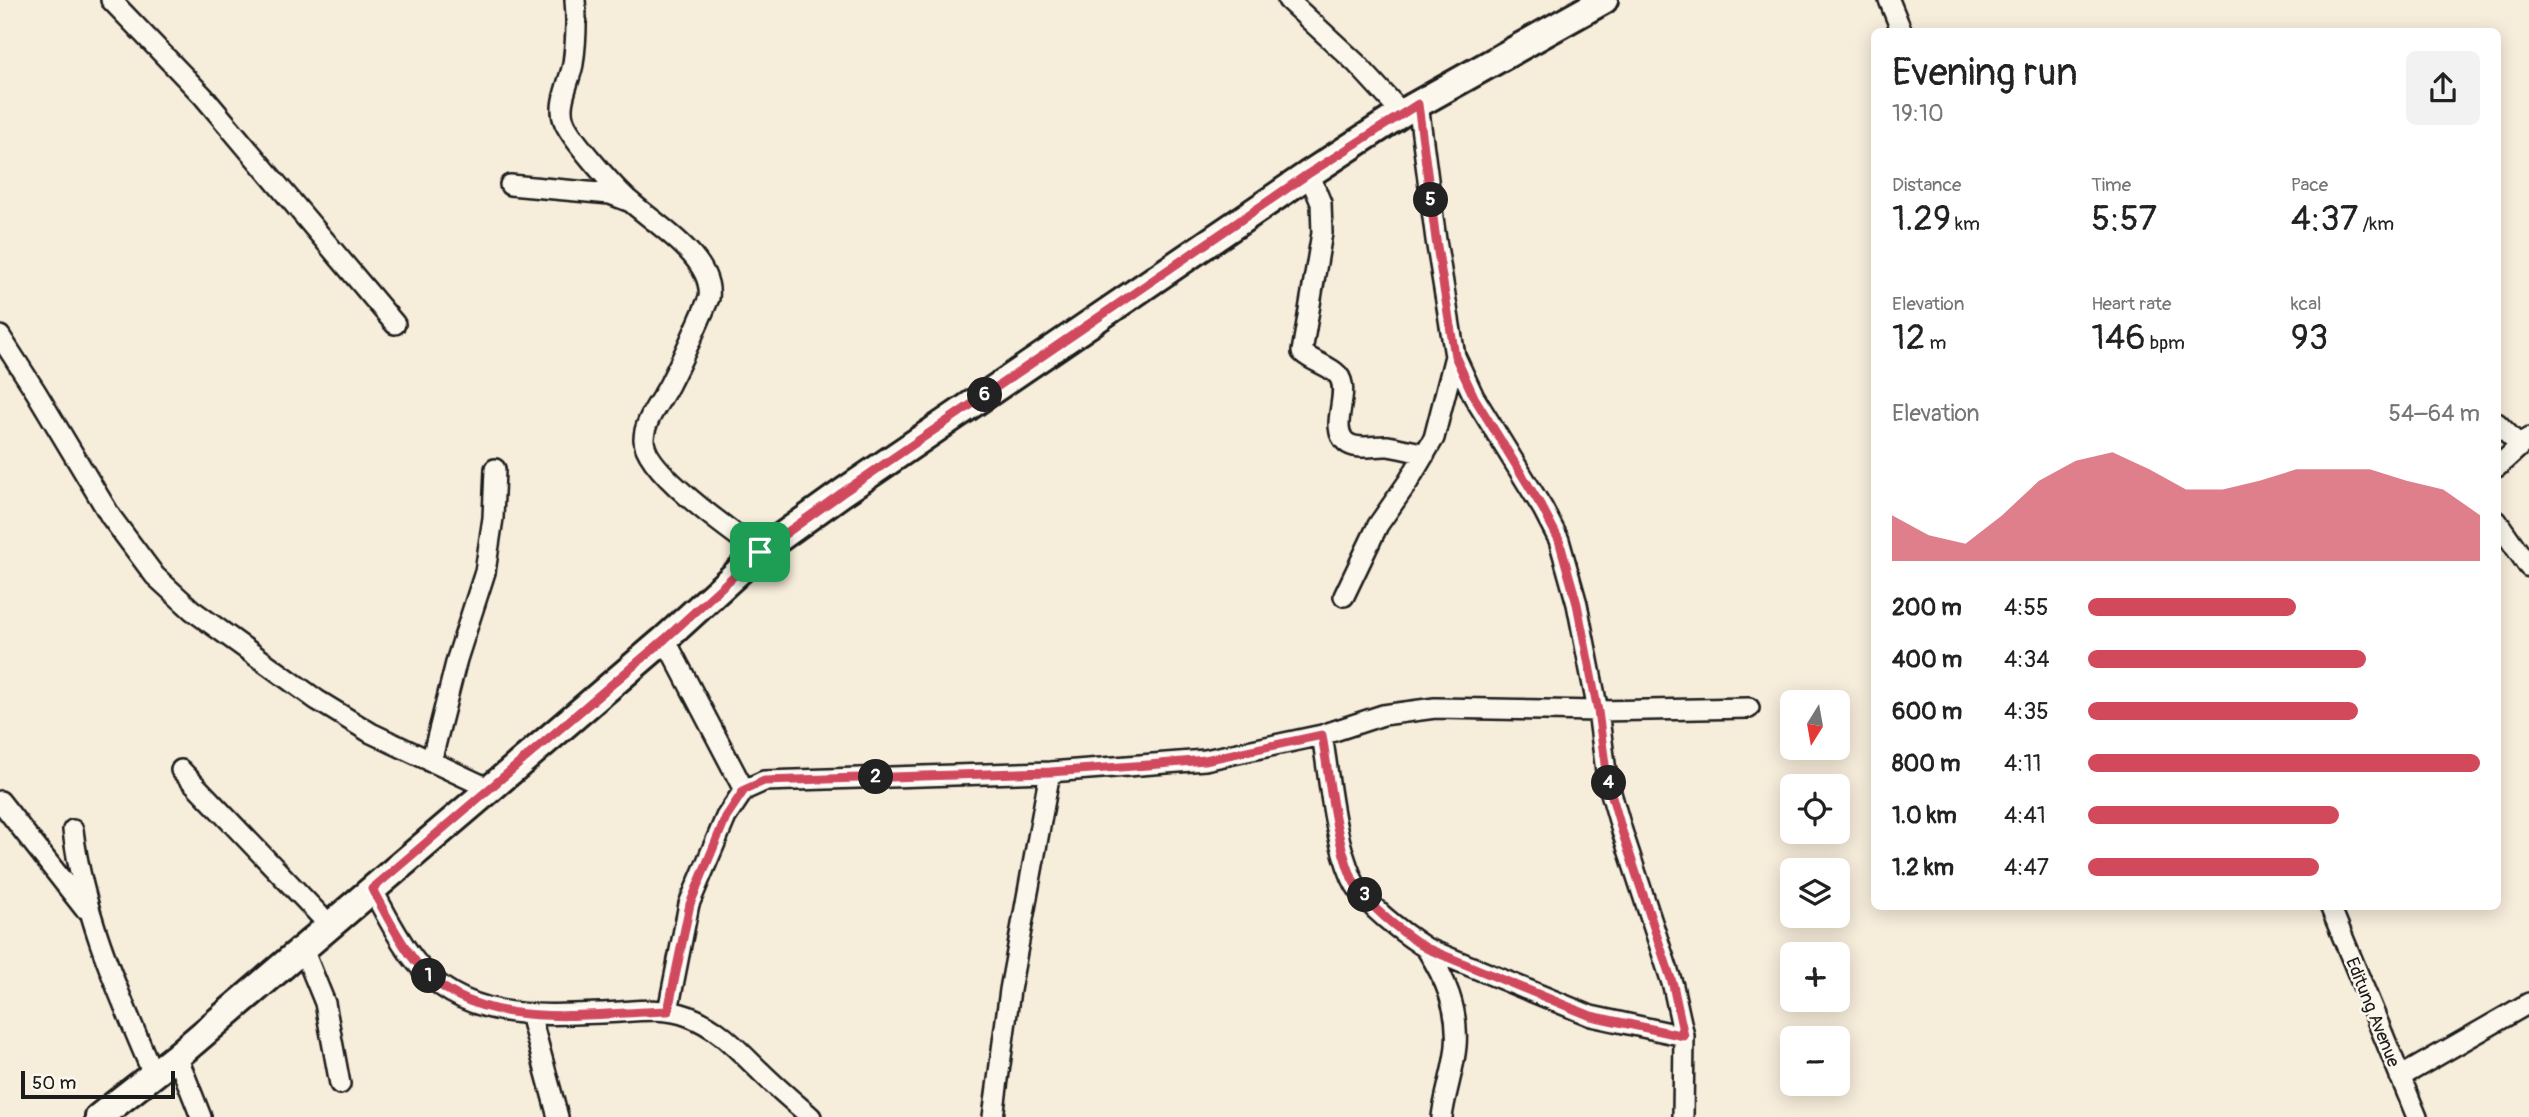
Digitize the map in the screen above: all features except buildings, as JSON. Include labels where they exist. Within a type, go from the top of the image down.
[{"type":"street","points":[[111,0],[203,96],[395,324]]},
{"type":"street","points":[[575,0],[577,22],[574,54],[562,108],[564,121],[629,202],[691,253],[710,287],[709,299],[671,383],[646,426],[643,441],[651,460],[668,477],[714,520],[760,552]]},
{"type":"street","points":[[1287,0],[1410,109],[1455,356],[1474,397],[1559,540],[1577,604],[1598,711],[1607,779],[1673,985],[1684,1036],[1683,1117]]},
{"type":"street","points":[[99,1117],[177,1056],[330,926],[665,639],[760,552],[1308,174],[1410,109],[1604,0]]},
{"type":"street","points":[[1889,0],[1900,28]]},
{"type":"street","points":[[1308,174],[1321,203],[1322,233],[1302,352],[1310,360],[1337,373],[1342,381],[1340,430],[1343,440],[1353,447],[1386,446],[1425,454]]},
{"type":"street","points":[[510,185],[610,194],[629,202]]},
{"type":"street","points":[[0,336],[111,516],[155,576],[192,610],[317,699],[371,733],[490,789]]},
{"type":"street","points":[[1345,596],[1378,525],[1434,438],[1455,356]]},
{"type":"street","points":[[2501,426],[2525,442],[2501,463]]},
{"type":"street","points":[[431,762],[457,659],[485,572],[493,518],[495,469]]},
{"type":"street","points":[[2501,528],[2529,567]]},
{"type":"street","points":[[665,639],[744,790]]},
{"type":"street","points":[[668,1011],[690,904],[726,817],[744,790],[764,781],[1050,772],[1205,760],[1322,735],[1383,715],[1435,708],[1598,711],[1749,708]]},
{"type":"street","points":[[1322,735],[1339,832],[1353,880],[1379,912],[1402,932],[1426,948],[1591,1016],[1684,1036]]},
{"type":"street","points":[[181,770],[330,926]]},
{"type":"street","points":[[993,1117],[1010,990],[1050,772]]},
{"type":"street","points":[[0,802],[93,920]]},
{"type":"street","points":[[73,830],[83,887],[93,920],[153,1074]]},
{"type":"street","points":[[372,889],[399,939],[418,964],[440,986],[462,1000],[502,1012],[530,1014],[668,1011],[708,1024],[728,1039],[811,1117]]},
{"type":"street","name":"Editung Avenue","points":[[2332,910],[2417,1117]]},
{"type":"street","points":[[303,948],[326,1003],[340,1084]]},
{"type":"street","points":[[1426,948],[1444,976],[1456,1024],[1456,1046],[1442,1117]]},
{"type":"street","points":[[2400,1077],[2529,1003]]},
{"type":"street","points":[[530,1014],[558,1117]]},
{"type":"street","points":[[177,1056],[201,1117]]},
{"type":"route","points":[[1418,104],[1455,356],[1474,397],[1559,540],[1577,604],[1598,711],[1607,779],[1673,985],[1684,1036],[1591,1016],[1426,948],[1402,932],[1379,912],[1353,880],[1339,832],[1322,735],[1263,750],[1205,760],[1148,765],[1050,772],[764,781],[744,790],[726,817],[690,904],[668,1011],[585,1014],[502,1012],[462,1000],[440,986],[418,964],[399,939],[372,889],[665,639],[760,552],[1308,174],[1418,104]]}]
